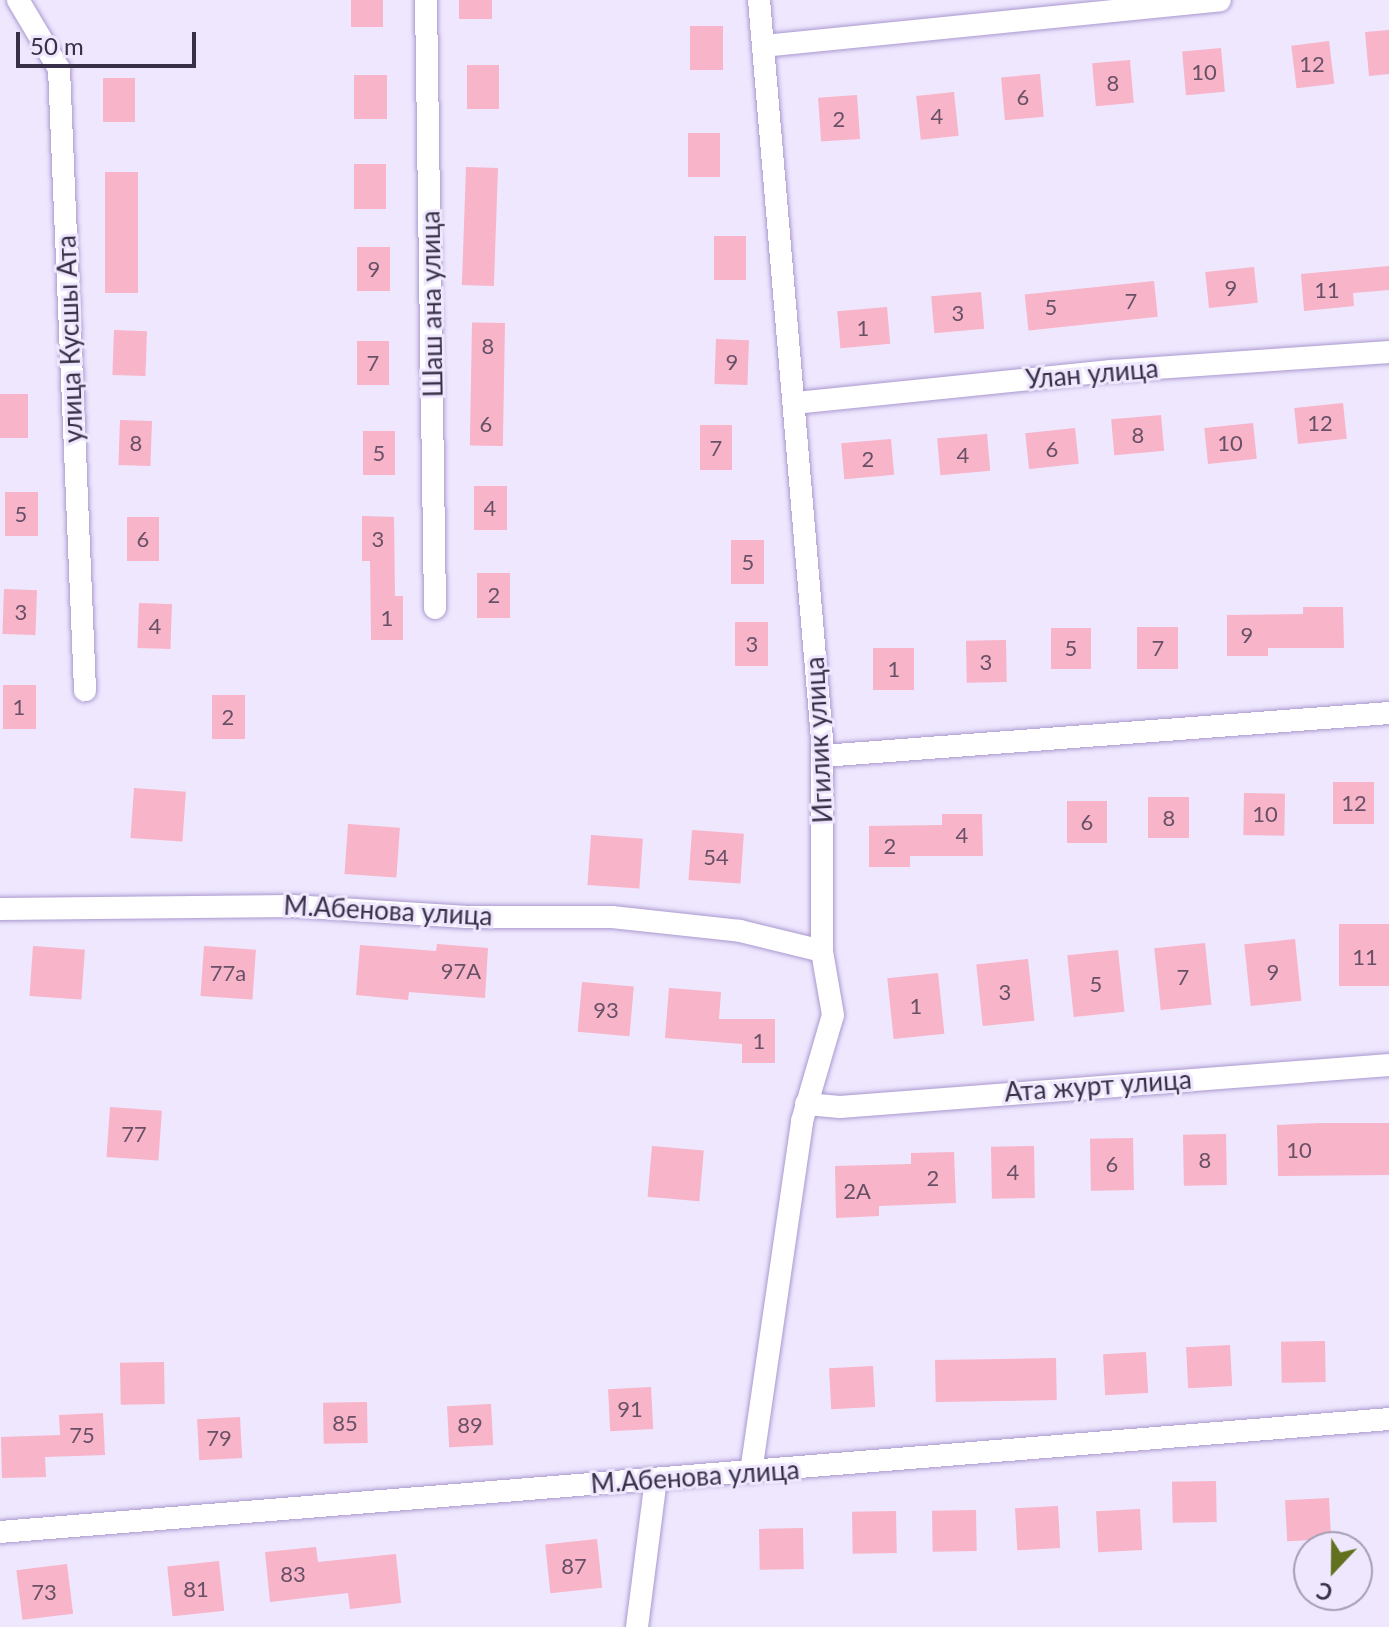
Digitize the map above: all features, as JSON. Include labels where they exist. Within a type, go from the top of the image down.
[{"type":"street","name":"улица Кусшы Ата","points":[[18,0],[59,69],[85,690]]},
{"type":"street","name":"Шаш ана улица","points":[[426,0],[435,608]]},
{"type":"street","name":"Игилик улица","points":[[751,1472],[806,1104],[833,1015],[822,951],[823,756],[759,0]]},
{"type":"street","points":[[763,46],[1220,0]]},
{"type":"street","name":"Улан улица","points":[[795,403],[1112,371],[1389,352]]},
{"type":"street","points":[[823,756],[1389,713]]},
{"type":"street","name":"М.Абенова улица","points":[[0,909],[292,906],[467,917],[612,917],[740,931],[822,951]]},
{"type":"street","name":"Ата журт улица","points":[[806,1104],[840,1107],[1389,1065]]},
{"type":"street","name":"М.Абенова улица","points":[[0,1532],[1389,1419]]},
{"type":"street","points":[[637,1627],[656,1479]]},
{"type":"building","points":[[351,0],[383,0],[383,27],[351,27]]},
{"type":"building","points":[[459,0],[492,0],[492,19],[459,19]]},
{"type":"building","points":[[690,26],[723,26],[723,70],[690,70]]},
{"type":"building","points":[[1389,30],[1389,74],[1369,76],[1365,32]]},
{"type":"building","points":[[1329,41],[1334,84],[1297,88],[1291,46]]},
{"type":"building","points":[[1221,48],[1225,92],[1186,95],[1182,51]]},
{"type":"building","points":[[1130,60],[1134,103],[1096,106],[1092,63]]},
{"type":"building","points":[[467,65],[499,65],[499,109],[467,109]]},
{"type":"building","points":[[1040,74],[1044,117],[1005,120],[1001,77]]},
{"type":"building","points":[[354,75],[387,75],[387,119],[354,119]]},
{"type":"building","points":[[103,78],[135,78],[135,122],[103,122]]},
{"type":"building","points":[[954,92],[959,136],[921,140],[916,96]]},
{"type":"building","points":[[857,95],[860,139],[821,142],[818,98]]},
{"type":"building","points":[[688,133],[720,133],[720,177],[688,177]]},
{"type":"building","points":[[354,164],[386,164],[386,209],[354,209]]},
{"type":"building","points":[[466,167],[498,168],[494,286],[462,285]]},
{"type":"building","points":[[105,172],[138,172],[138,293],[105,293]]},
{"type":"building","points":[[714,236],[746,236],[746,280],[714,280]]},
{"type":"building","points":[[357,247],[390,247],[390,291],[357,291]]},
{"type":"building","points":[[1389,266],[1389,290],[1353,293],[1354,306],[1304,311],[1301,274]]},
{"type":"building","points":[[1254,267],[1258,303],[1209,308],[1205,272]]},
{"type":"building","points":[[1154,281],[1158,317],[1028,330],[1025,295]]},
{"type":"building","points":[[981,292],[984,329],[934,333],[931,296]]},
{"type":"building","points":[[887,307],[890,344],[840,348],[837,311]]},
{"type":"building","points":[[472,322],[505,323],[503,446],[470,445]]},
{"type":"building","points":[[114,330],[147,331],[145,376],[112,375]]},
{"type":"building","points":[[716,339],[749,340],[747,385],[714,384]]},
{"type":"building","points":[[357,341],[389,341],[389,385],[357,385]]},
{"type":"building","points":[[0,394],[28,394],[28,438],[0,438]]},
{"type":"building","points":[[1343,403],[1347,439],[1298,444],[1294,408]]},
{"type":"building","points":[[1161,415],[1164,451],[1114,455],[1111,419]]},
{"type":"building","points":[[120,420],[152,421],[150,466],[118,465]]},
{"type":"building","points":[[1253,423],[1257,459],[1208,464],[1204,428]]},
{"type":"building","points":[[700,425],[732,425],[732,470],[700,470]]},
{"type":"building","points":[[1075,428],[1079,464],[1029,469],[1025,433]]},
{"type":"building","points":[[363,431],[395,431],[395,475],[363,475]]},
{"type":"building","points":[[987,434],[990,471],[940,475],[937,438]]},
{"type":"building","points":[[891,439],[894,475],[844,479],[841,443]]},
{"type":"building","points":[[474,486],[507,486],[507,530],[474,530]]},
{"type":"building","points":[[5,492],[38,492],[38,536],[5,536]]},
{"type":"building","points":[[362,516],[394,517],[395,596],[403,596],[403,640],[371,640],[370,561],[362,561]]},
{"type":"building","points":[[127,517],[159,517],[159,561],[127,561]]},
{"type":"building","points":[[731,540],[764,540],[764,584],[731,584]]},
{"type":"building","points":[[477,573],[510,573],[510,618],[477,618]]},
{"type":"building","points":[[4,589],[37,590],[35,635],[2,634]]},
{"type":"building","points":[[139,603],[172,604],[170,649],[137,648]]},
{"type":"building","points":[[1303,607],[1343,607],[1344,648],[1268,648],[1268,656],[1227,656],[1227,615],[1303,614]]},
{"type":"building","points":[[735,622],[768,622],[768,666],[735,666]]},
{"type":"building","points":[[1137,627],[1178,627],[1178,669],[1137,669]]},
{"type":"building","points":[[1051,628],[1091,628],[1091,669],[1051,669]]},
{"type":"building","points":[[1006,640],[1007,682],[967,683],[966,641]]},
{"type":"building","points":[[873,648],[914,648],[914,690],[873,690]]},
{"type":"building","points":[[3,685],[36,685],[36,729],[3,729]]},
{"type":"building","points":[[212,695],[245,695],[245,739],[212,739]]},
{"type":"building","points":[[1333,782],[1374,782],[1374,824],[1333,824]]},
{"type":"building","points":[[134,788],[186,792],[182,842],[131,838]]},
{"type":"building","points":[[1244,793],[1285,794],[1284,836],[1243,835]]},
{"type":"building","points":[[1148,797],[1189,797],[1189,838],[1148,838]]},
{"type":"building","points":[[1067,801],[1107,801],[1107,843],[1067,843]]},
{"type":"building","points":[[942,814],[982,814],[983,856],[910,856],[910,867],[869,867],[869,826],[942,825]]},
{"type":"building","points":[[348,824],[400,828],[396,878],[345,874]]},
{"type":"building","points":[[692,830],[744,834],[740,884],[689,880]]},
{"type":"building","points":[[591,835],[643,839],[639,889],[588,885]]},
{"type":"building","points":[[1339,924],[1389,924],[1389,986],[1339,986]]},
{"type":"building","points":[[1295,939],[1301,1001],[1251,1006],[1244,944]]},
{"type":"building","points":[[1205,943],[1211,1005],[1161,1010],[1154,948]]},
{"type":"building","points":[[437,944],[488,948],[485,998],[409,992],[408,1000],[356,995],[360,945],[436,951]]},
{"type":"building","points":[[33,946],[85,950],[81,1000],[30,996]]},
{"type":"building","points":[[204,946],[256,950],[252,1000],[201,996]]},
{"type":"building","points":[[1118,950],[1124,1012],[1074,1017],[1067,955]]},
{"type":"building","points":[[1028,959],[1034,1021],[983,1026],[976,964]]},
{"type":"building","points":[[938,973],[944,1034],[894,1039],[887,978]]},
{"type":"building","points":[[582,982],[634,987],[629,1036],[578,1032]]},
{"type":"building","points":[[669,988],[721,992],[719,1019],[775,1019],[775,1063],[742,1063],[742,1044],[665,1038]]},
{"type":"building","points":[[110,1107],[162,1111],[158,1161],[107,1157]]},
{"type":"building","points":[[1389,1123],[1389,1175],[1278,1176],[1277,1125]]},
{"type":"building","points":[[1226,1134],[1227,1185],[1184,1186],[1183,1135]]},
{"type":"building","points":[[1133,1138],[1134,1190],[1091,1191],[1090,1139]]},
{"type":"building","points":[[652,1146],[704,1151],[699,1201],[648,1197]]},
{"type":"building","points":[[1034,1146],[1035,1198],[992,1199],[991,1147]]},
{"type":"building","points":[[954,1152],[956,1203],[879,1206],[879,1216],[836,1218],[835,1166],[911,1164],[911,1153]]},
{"type":"building","points":[[1325,1341],[1326,1382],[1282,1383],[1281,1342]]},
{"type":"building","points":[[1230,1345],[1232,1386],[1188,1388],[1186,1347]]},
{"type":"building","points":[[1146,1352],[1148,1393],[1105,1395],[1103,1354]]},
{"type":"building","points":[[1056,1358],[1057,1400],[936,1402],[935,1360]]},
{"type":"building","points":[[164,1362],[165,1404],[121,1405],[120,1363]]},
{"type":"building","points":[[873,1366],[875,1407],[831,1409],[829,1368]]},
{"type":"building","points":[[651,1387],[653,1429],[610,1431],[608,1389]]},
{"type":"building","points":[[367,1402],[368,1443],[324,1444],[323,1403]]},
{"type":"building","points":[[491,1404],[493,1445],[449,1447],[447,1406]]},
{"type":"building","points":[[103,1413],[105,1455],[45,1457],[46,1477],[2,1478],[1,1437],[60,1435],[59,1415]]},
{"type":"building","points":[[240,1417],[242,1458],[199,1460],[197,1419]]},
{"type":"building","points":[[1216,1481],[1217,1522],[1173,1523],[1172,1482]]},
{"type":"building","points":[[1329,1498],[1331,1531],[1293,1531],[1293,1541],[1287,1541],[1285,1500]]},
{"type":"building","points":[[1058,1506],[1060,1548],[1017,1550],[1015,1508]]},
{"type":"building","points":[[1140,1509],[1142,1550],[1098,1552],[1096,1511]]},
{"type":"building","points":[[976,1510],[977,1551],[933,1552],[932,1511]]},
{"type":"building","points":[[896,1511],[897,1553],[853,1554],[852,1512]]},
{"type":"building","points":[[803,1528],[804,1569],[760,1570],[759,1529]]},
{"type":"building","points":[[597,1539],[602,1588],[550,1593],[545,1544]]},
{"type":"building","points":[[316,1547],[318,1562],[396,1554],[401,1603],[350,1609],[348,1593],[270,1602],[265,1552]]},
{"type":"building","points":[[219,1561],[224,1611],[173,1616],[167,1566]]},
{"type":"building","points":[[67,1564],[73,1614],[22,1620],[16,1570]]}]
